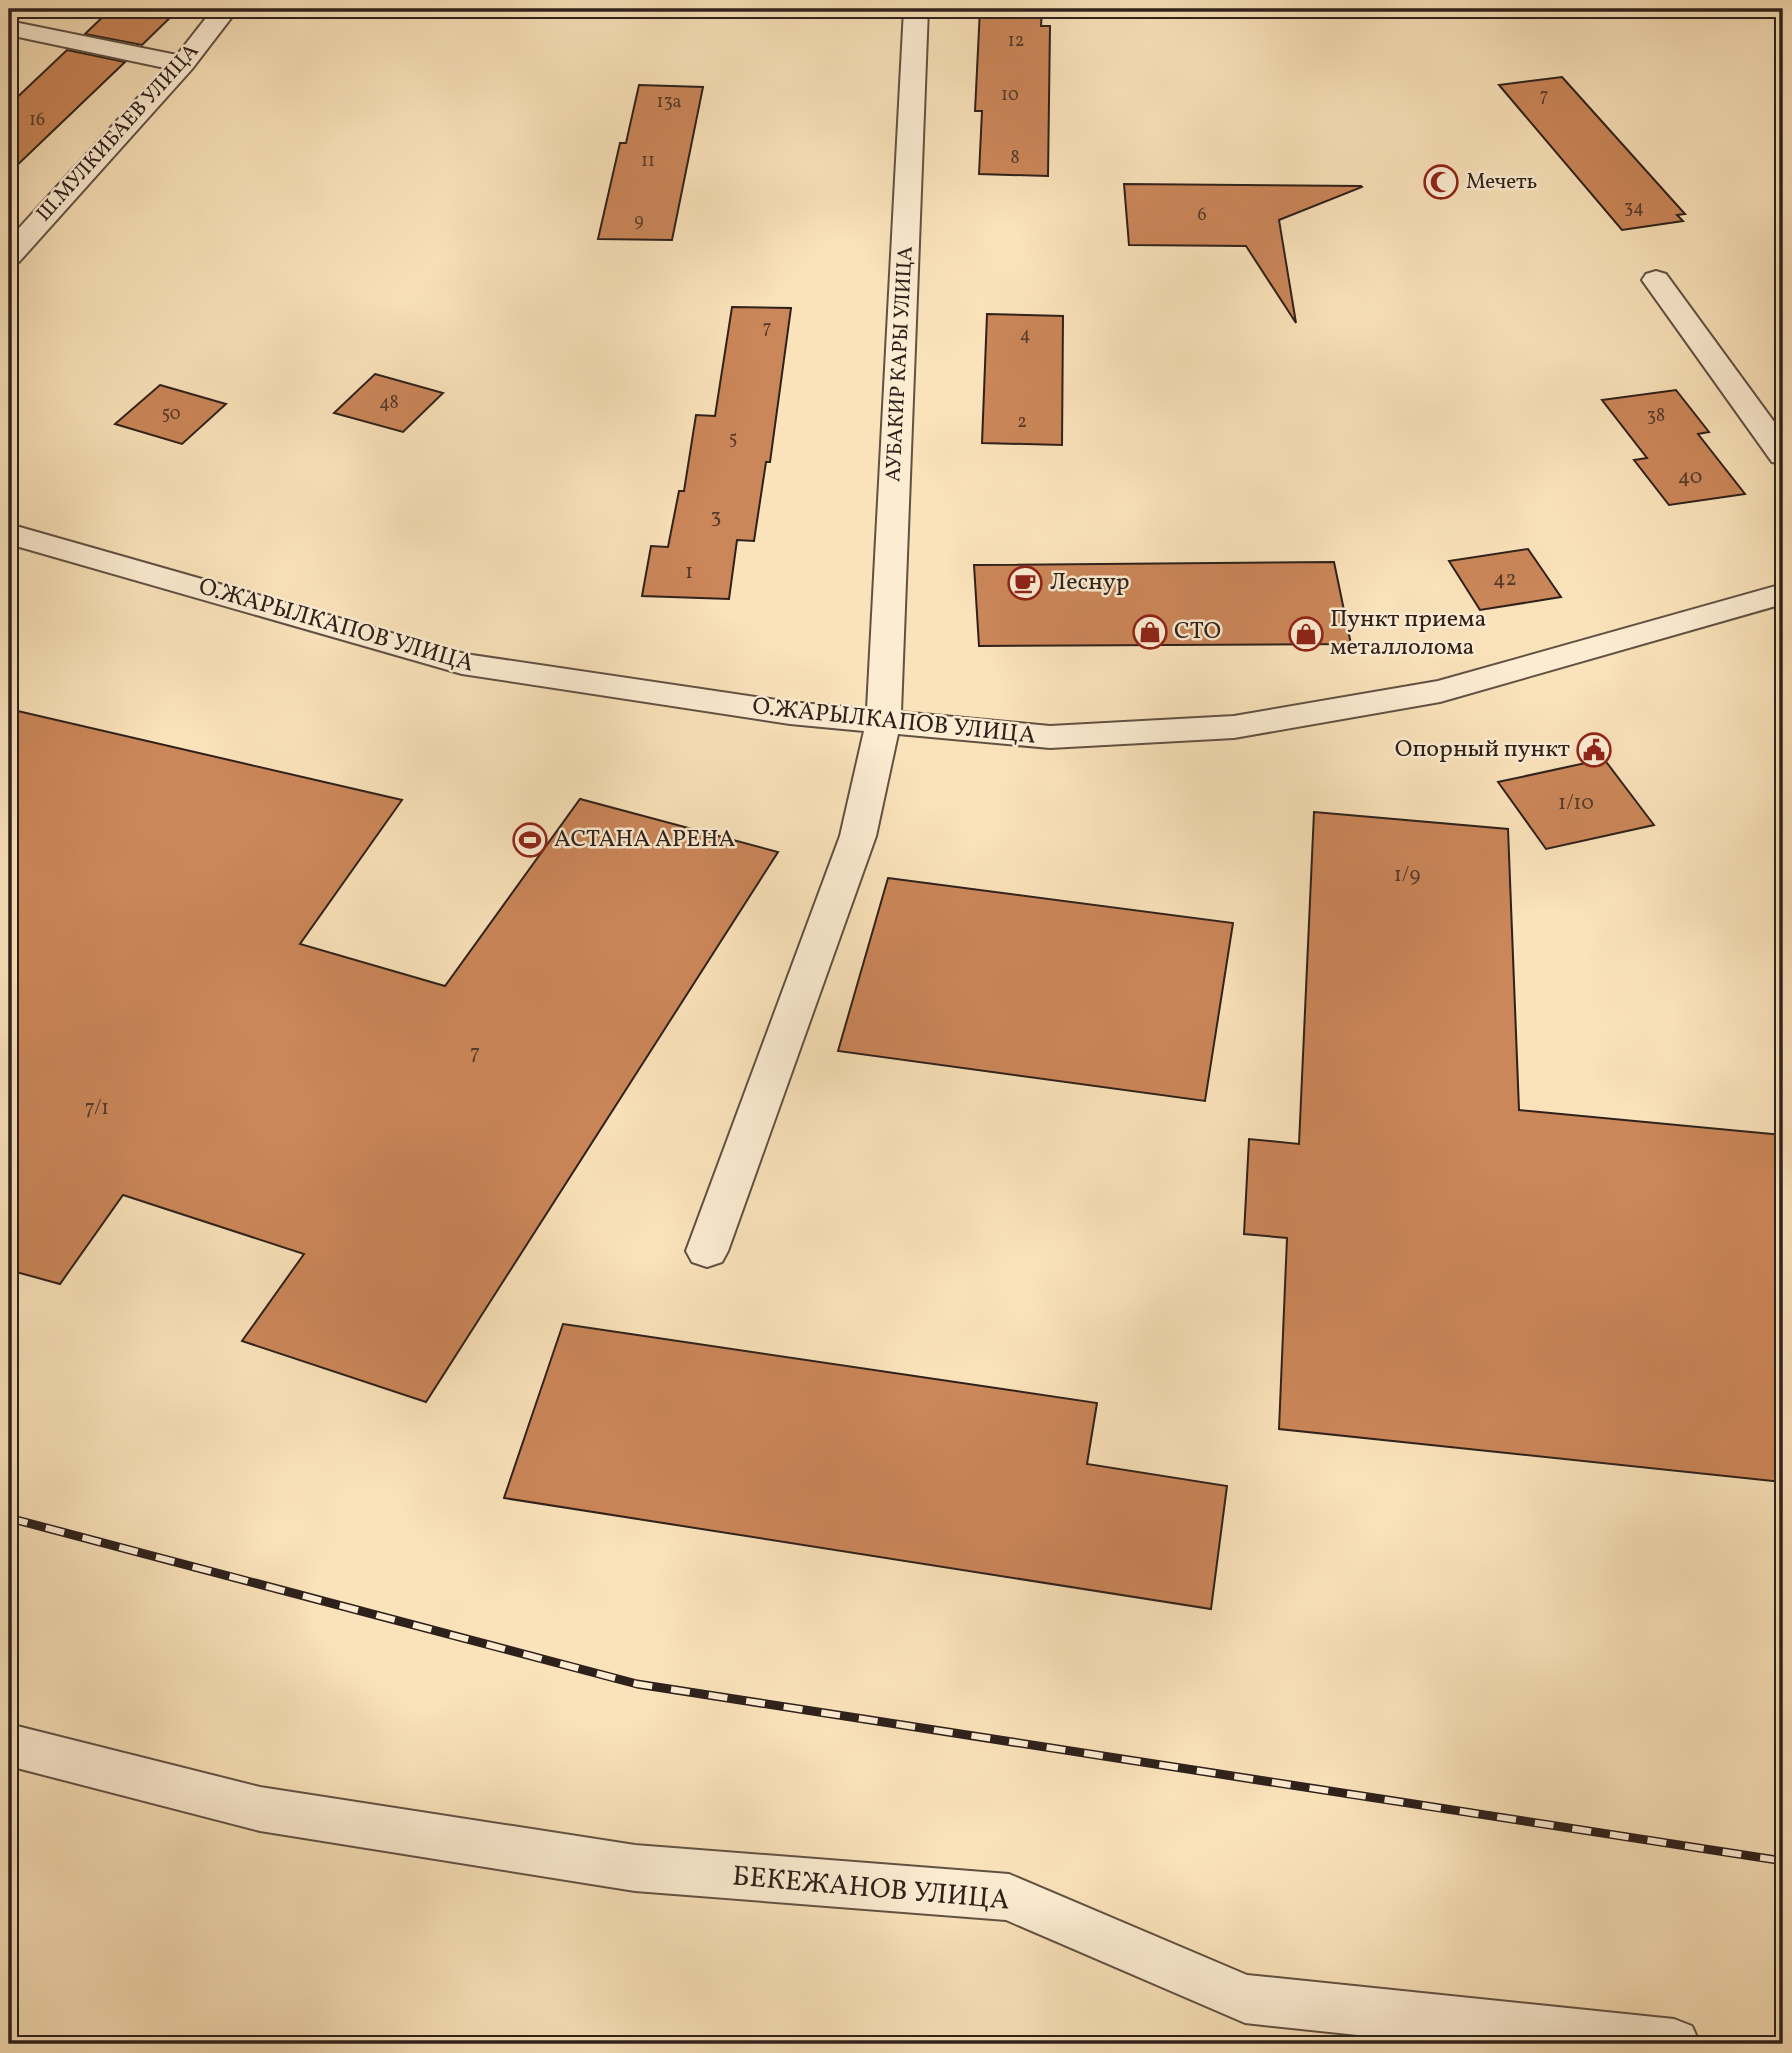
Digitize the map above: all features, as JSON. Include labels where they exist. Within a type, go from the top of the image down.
[{"type":"street","name":"Ш.МУЛКИБАЕВ УЛИЦА","points":[[9,256],[183,64],[226,9]]},
{"type":"street","name":"АУБАКИР КАРЫ УЛИЦА","points":[[707,1251],[858,836],[884,720],[916,9]]},
{"type":"street","points":[[9,28],[183,64]]},
{"type":"street","points":[[1656,280],[1783,454]]},
{"type":"street","name":"О.ЖАРЫЛКАПОВ УЛИЦА","points":[[9,534],[462,664],[682,699],[790,713],[1050,737],[1234,727],[1440,691],[1783,594]]},
{"type":"street","name":"БЕКЕЖАНОВ УЛИЦА","points":[[9,1745],[260,1809],[635,1868],[1009,1897],[1245,1999],[1674,2044]]},
{"type":"building","points":[[111,9],[179,9],[142,45],[85,34]]},
{"type":"building","points":[[980,9],[1042,9],[1041,26],[1050,26],[1048,176],[979,174],[982,111],[975,111]]},
{"type":"building","points":[[67,50],[125,62],[9,173],[9,105]]},
{"type":"building","points":[[1562,77],[1685,214],[1677,215],[1683,221],[1622,230],[1499,85]]},
{"type":"building","points":[[639,85],[703,87],[672,240],[598,239],[620,143],[626,143]]},
{"type":"building","points":[[1124,184],[1362,187],[1279,220],[1296,323],[1246,246],[1129,245]]},
{"type":"building","points":[[732,307],[791,308],[770,462],[766,462],[754,541],[737,540],[729,599],[642,596],[651,546],[668,547],[679,491],[684,491],[696,415],[715,416]]},
{"type":"building","points":[[987,314],[1063,316],[1062,445],[982,443]]},
{"type":"building","points":[[375,374],[443,393],[403,432],[334,413]]},
{"type":"building","points":[[160,385],[226,404],[182,444],[115,424]]},
{"type":"building","points":[[1676,390],[1709,432],[1698,434],[1745,494],[1669,505],[1634,460],[1647,458],[1602,400]]},
{"type":"building","points":[[1528,549],[1561,597],[1480,610],[1449,561]]},
{"type":"building","points":[[1334,562],[1351,644],[979,646],[974,565]]},
{"type":"building","points":[[9,709],[402,800],[300,944],[445,986],[580,799],[778,852],[426,1402],[242,1341],[304,1254],[123,1195],[60,1284],[9,1270]]},
{"type":"building","points":[[1604,759],[1654,825],[1546,849],[1498,782]]},
{"type":"building","points":[[1314,812],[1508,829],[1519,1110],[1783,1135],[1783,1482],[1279,1429],[1287,1238],[1244,1234],[1249,1139],[1299,1144]]},
{"type":"building","points":[[888,878],[1233,923],[1205,1101],[838,1051]]},
{"type":"building","points":[[563,1324],[1097,1403],[1087,1464],[1227,1486],[1211,1609],[504,1498]]},
{"type":"railway","points":[[9,1518],[637,1684],[1783,1861]]},
{"type":"place","name":"Мечеть","points":[[1441,182]]},
{"type":"place","name":"Леснур","points":[[1025,583]]},
{"type":"place","name":"СТО","points":[[1150,632]]},
{"type":"place","name":"Пункт приема металлолома","points":[[1306,634]]},
{"type":"place","name":"Опорный пункт","points":[[1594,750]]},
{"type":"place","name":"АСТАНА АРЕНА","points":[[530,840]]}]
